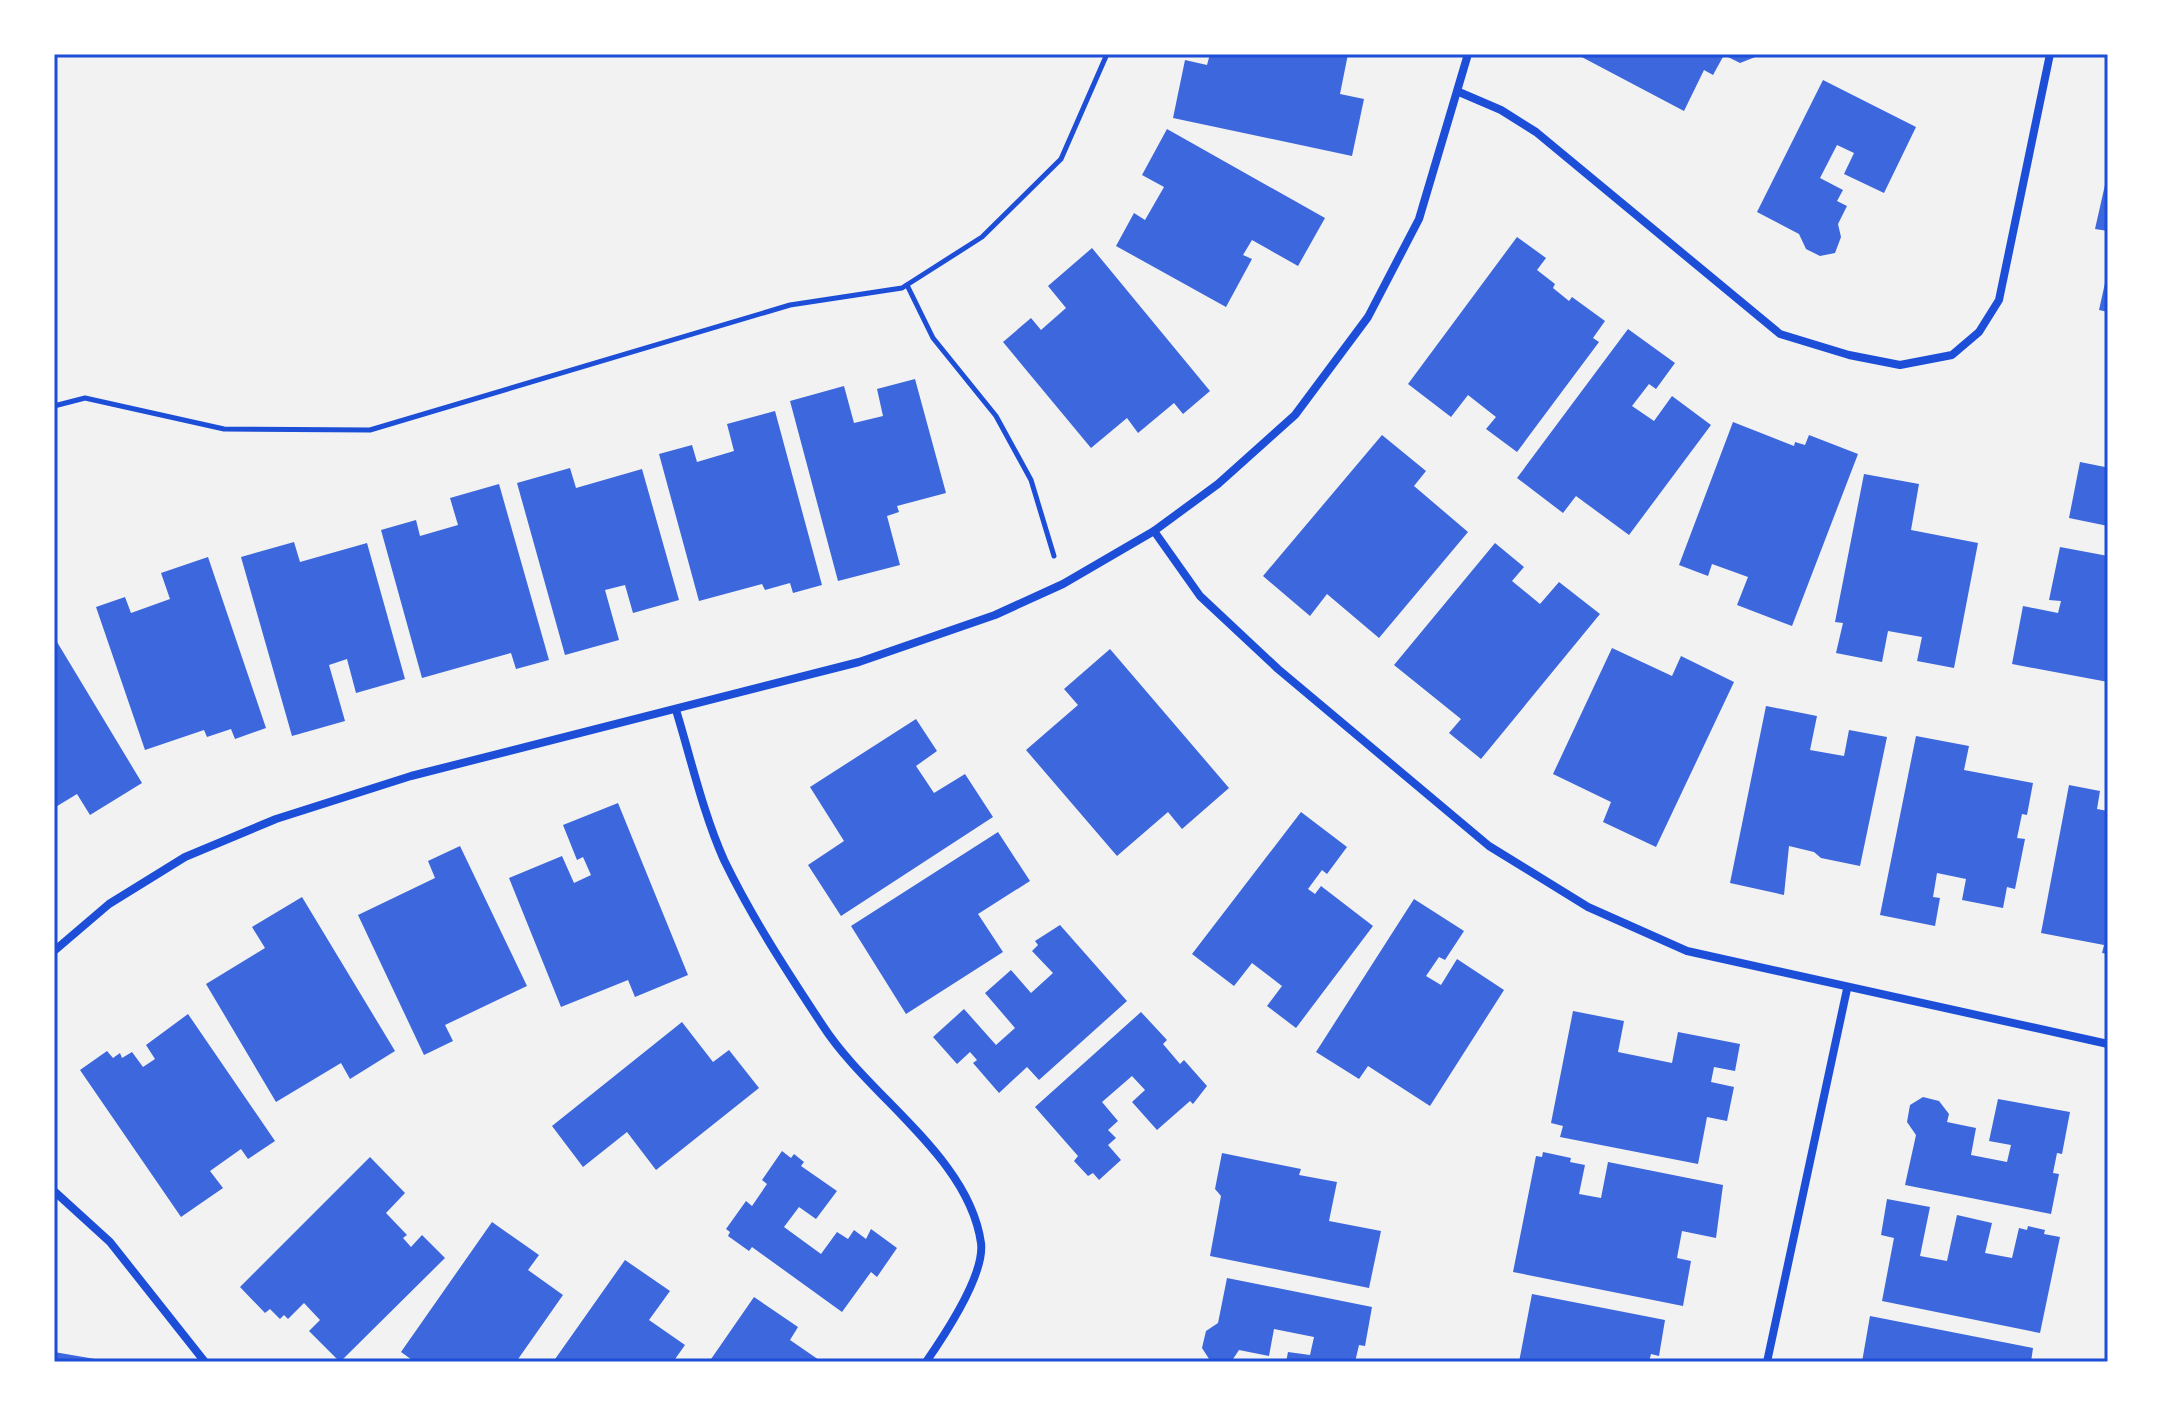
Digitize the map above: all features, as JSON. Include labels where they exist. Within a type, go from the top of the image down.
[{"type":"street","points":[[54,951],[109,904],[185,857],[276,819],[411,776],[859,662],[995,615],[1063,584],[1154,531],[1218,484],[1295,415],[1368,317],[1419,219],[1468,54]]},
{"type":"street","points":[[1459,92],[1501,110],[1536,132],[1780,334],[1849,355],[1900,365],[1952,355],[1979,332],[1999,300],[2050,54]]},
{"type":"street","points":[[1154,531],[1200,596],[1289,678],[1489,846],[1588,907],[1687,951],[1847,989],[2108,1044]]},
{"type":"street","points":[[676,710],[723,858],[777,954],[825,1030],[944,1165],[972,1204],[982,1247],[967,1297],[926,1362]]},
{"type":"street","points":[[1767,1362],[1847,989]]},
{"type":"street","points":[[54,1191],[110,1242],[205,1362]]},
{"type":"path","points":[[54,406],[85,398],[224,429],[370,430],[790,305],[907,285],[982,237],[1061,159],[1107,54]]},
{"type":"path","points":[[907,285],[933,338],[996,416],[1031,480],[1063,584]]},
{"type":"building","points":[[1210,54],[1348,54],[1340,94],[1364,99],[1352,156],[1173,118],[1185,60],[1207,65]]},
{"type":"building","points":[[1576,54],[1763,54],[1740,63],[1724,55],[1713,75],[1704,70],[1684,111]]},
{"type":"building","points":[[1823,80],[1916,127],[1884,193],[1844,174],[1854,153],[1837,145],[1820,178],[1843,190],[1837,201],[1847,206],[1838,224],[1841,237],[1835,253],[1820,256],[1806,249],[1799,234],[1757,212]]},
{"type":"building","points":[[1167,129],[1325,218],[1298,266],[1252,240],[1243,255],[1252,259],[1226,307],[1116,246],[1134,213],[1145,220],[1164,187],[1142,175]]},
{"type":"building","points":[[2108,176],[2108,231],[2095,229]]},
{"type":"building","points":[[1517,237],[1546,258],[1537,270],[1555,284],[1553,288],[1569,301],[1572,297],[1605,321],[1593,338],[1599,342],[1517,452],[1486,429],[1496,417],[1468,395],[1451,417],[1408,384]]},
{"type":"building","points":[[1092,248],[1210,391],[1183,414],[1174,403],[1138,433],[1127,418],[1091,448],[1003,342],[1031,318],[1041,330],[1066,308],[1048,286]]},
{"type":"building","points":[[2108,274],[2108,312],[2099,310]]},
{"type":"building","points":[[1628,329],[1675,363],[1656,389],[1649,384],[1632,406],[1654,421],[1672,396],[1711,425],[1629,535],[1576,496],[1563,513],[1517,478]]},
{"type":"building","points":[[915,379],[946,493],[897,506],[899,512],[887,516],[900,565],[838,581],[790,401],[844,386],[854,423],[883,416],[877,389]]},
{"type":"building","points":[[775,411],[822,585],[793,593],[790,583],[765,590],[762,584],[699,601],[659,454],[692,445],[697,462],[734,451],[727,424]]},
{"type":"building","points":[[1733,422],[1794,446],[1795,442],[1805,445],[1809,435],[1858,454],[1792,626],[1737,605],[1748,577],[1712,564],[1708,576],[1679,565]]},
{"type":"building","points":[[1382,435],[1426,471],[1414,486],[1468,532],[1379,638],[1327,594],[1310,616],[1263,576]]},
{"type":"building","points":[[2108,460],[2108,526],[2069,518],[2080,462],[2105,467]]},
{"type":"building","points":[[570,468],[576,488],[642,469],[679,600],[633,613],[625,585],[605,590],[619,640],[565,655],[517,483]]},
{"type":"building","points":[[1864,474],[1919,484],[1911,530],[1978,543],[1954,668],[1917,661],[1922,637],[1888,631],[1882,662],[1836,653],[1843,623],[1835,622]]},
{"type":"building","points":[[499,484],[549,660],[516,669],[511,653],[422,678],[381,530],[416,520],[420,536],[458,525],[450,498]]},
{"type":"building","points":[[294,542],[300,562],[367,543],[405,679],[356,693],[347,659],[329,665],[345,721],[292,736],[241,557]]},
{"type":"building","points":[[1495,543],[1524,567],[1512,581],[1540,604],[1559,582],[1600,614],[1481,759],[1449,733],[1461,719],[1394,665]]},
{"type":"building","points":[[2060,547],[2108,556],[2108,682],[2012,664],[2023,606],[2058,613],[2061,601],[2049,600]]},
{"type":"building","points":[[208,557],[266,728],[235,739],[231,729],[207,737],[204,730],[145,750],[96,607],[125,597],[131,613],[170,599],[161,573]]},
{"type":"building","points":[[54,637],[142,783],[90,815],[77,794],[54,808]]},
{"type":"building","points":[[1612,648],[1672,676],[1681,656],[1734,682],[1656,847],[1603,822],[1611,802],[1553,774]]},
{"type":"building","points":[[1110,649],[1229,788],[1182,829],[1168,812],[1117,856],[1026,750],[1078,705],[1064,689]]},
{"type":"building","points":[[1766,706],[1817,716],[1810,750],[1844,756],[1849,730],[1887,737],[1860,866],[1821,858],[1814,852],[1789,846],[1784,895],[1730,883]]},
{"type":"building","points":[[916,719],[937,751],[916,766],[934,793],[965,774],[993,817],[841,916],[808,865],[844,841],[810,787]]},
{"type":"building","points":[[1916,736],[1969,746],[1964,770],[2033,783],[2027,815],[2022,814],[2017,838],[2025,839],[2015,889],[2007,887],[2003,908],[1962,900],[1966,879],[1937,873],[1933,897],[1940,898],[1935,926],[1880,915]]},
{"type":"building","points":[[2069,785],[2100,791],[2097,809],[2108,811],[2108,954],[2102,953],[2104,945],[2041,933]]},
{"type":"building","points":[[618,803],[688,975],[635,997],[628,980],[561,1007],[509,878],[562,856],[574,883],[591,875],[583,857],[577,860],[563,825]]},
{"type":"building","points":[[1301,812],[1347,847],[1327,874],[1322,870],[1308,889],[1315,894],[1321,886],[1373,926],[1296,1028],[1267,1006],[1282,986],[1252,963],[1234,986],[1192,954]]},
{"type":"building","points":[[998,832],[1030,881],[978,914],[1003,952],[906,1014],[851,926]]},
{"type":"building","points":[[460,846],[527,986],[445,1025],[453,1041],[424,1055],[358,915],[435,878],[428,861]]},
{"type":"building","points":[[302,897],[395,1051],[350,1079],[341,1063],[276,1102],[206,984],[265,948],[252,927]]},
{"type":"building","points":[[1414,899],[1464,931],[1445,960],[1439,957],[1426,976],[1441,985],[1457,959],[1504,990],[1430,1106],[1368,1066],[1359,1079],[1316,1052]]},
{"type":"building","points":[[1060,925],[1127,1001],[1039,1080],[1027,1067],[999,1093],[973,1063],[977,1060],[970,1052],[957,1064],[933,1037],[964,1009],[996,1045],[1015,1028],[985,993],[1011,970],[1031,993],[1053,973],[1032,951],[1038,945],[1035,941]]},
{"type":"building","points":[[1573,1011],[1624,1021],[1618,1052],[1672,1063],[1678,1032],[1740,1044],[1735,1071],[1714,1067],[1711,1082],[1734,1087],[1727,1121],[1707,1117],[1698,1164],[1560,1137],[1563,1126],[1551,1123]]},
{"type":"building","points":[[1141,1012],[1167,1040],[1163,1044],[1180,1064],[1184,1060],[1207,1086],[1193,1104],[1190,1101],[1157,1130],[1132,1102],[1145,1090],[1132,1076],[1102,1102],[1118,1121],[1108,1130],[1116,1138],[1108,1145],[1121,1160],[1099,1180],[1093,1173],[1088,1176],[1074,1161],[1078,1156],[1035,1107]]},
{"type":"building","points":[[188,1014],[275,1141],[248,1159],[241,1149],[210,1171],[223,1188],[181,1217],[80,1070],[107,1051],[113,1058],[120,1053],[122,1058],[132,1052],[143,1067],[155,1059],[146,1045]]},
{"type":"building","points":[[682,1022],[713,1062],[729,1050],[759,1088],[656,1170],[627,1132],[583,1167],[552,1126]]},
{"type":"building","points":[[1923,1097],[1939,1101],[1949,1114],[1947,1122],[1976,1128],[1971,1155],[2007,1162],[2011,1145],[1989,1141],[1998,1099],[2070,1112],[2062,1154],[2057,1153],[2053,1173],[2059,1174],[2051,1214],[1905,1185],[1916,1135],[1907,1122],[1910,1105]]},
{"type":"building","points":[[782,1151],[791,1158],[794,1154],[804,1162],[801,1166],[837,1191],[816,1219],[799,1207],[784,1227],[821,1254],[837,1232],[848,1239],[854,1230],[866,1239],[871,1229],[897,1248],[877,1277],[871,1272],[842,1312],[752,1247],[749,1251],[728,1236],[730,1232],[726,1229],[746,1201],[752,1206],[767,1184],[762,1180]]},
{"type":"building","points":[[1543,1152],[1571,1158],[1570,1162],[1585,1165],[1579,1194],[1601,1198],[1608,1162],[1723,1185],[1716,1238],[1682,1231],[1677,1258],[1691,1261],[1683,1306],[1513,1272],[1536,1156],[1542,1157]]},
{"type":"building","points":[[1222,1153],[1301,1169],[1299,1175],[1337,1182],[1329,1221],[1381,1231],[1369,1288],[1210,1256],[1221,1196],[1215,1189]]},
{"type":"building","points":[[370,1157],[405,1193],[386,1213],[407,1235],[403,1238],[411,1247],[422,1235],[445,1258],[340,1362],[309,1331],[320,1320],[304,1303],[288,1319],[284,1315],[280,1319],[270,1309],[265,1313],[240,1287]]},
{"type":"building","points":[[1887,1199],[1930,1207],[1920,1256],[1947,1261],[1957,1215],[1992,1223],[1985,1253],[2012,1258],[2019,1228],[2027,1230],[2028,1226],[2060,1237],[2040,1333],[1882,1301],[1894,1238],[1881,1235]]},
{"type":"building","points":[[492,1222],[539,1255],[528,1270],[563,1295],[516,1362],[415,1362],[401,1352]]},
{"type":"building","points":[[625,1260],[670,1291],[649,1320],[685,1345],[673,1362],[553,1362]]},
{"type":"building","points":[[1227,1278],[1372,1307],[1365,1346],[1359,1345],[1355,1362],[1286,1362],[1288,1352],[1310,1355],[1314,1337],[1274,1329],[1269,1356],[1239,1350],[1231,1362],[1211,1362],[1202,1348],[1206,1331],[1218,1323]]},
{"type":"building","points":[[1532,1294],[1665,1320],[1659,1356],[1651,1354],[1649,1362],[1519,1362]]},
{"type":"building","points":[[754,1297],[798,1327],[790,1340],[822,1362],[709,1362]]},
{"type":"building","points":[[1870,1316],[2033,1348],[2031,1362],[1862,1362]]},
{"type":"building","points":[[54,1352],[101,1360],[101,1362],[54,1362]]}]
